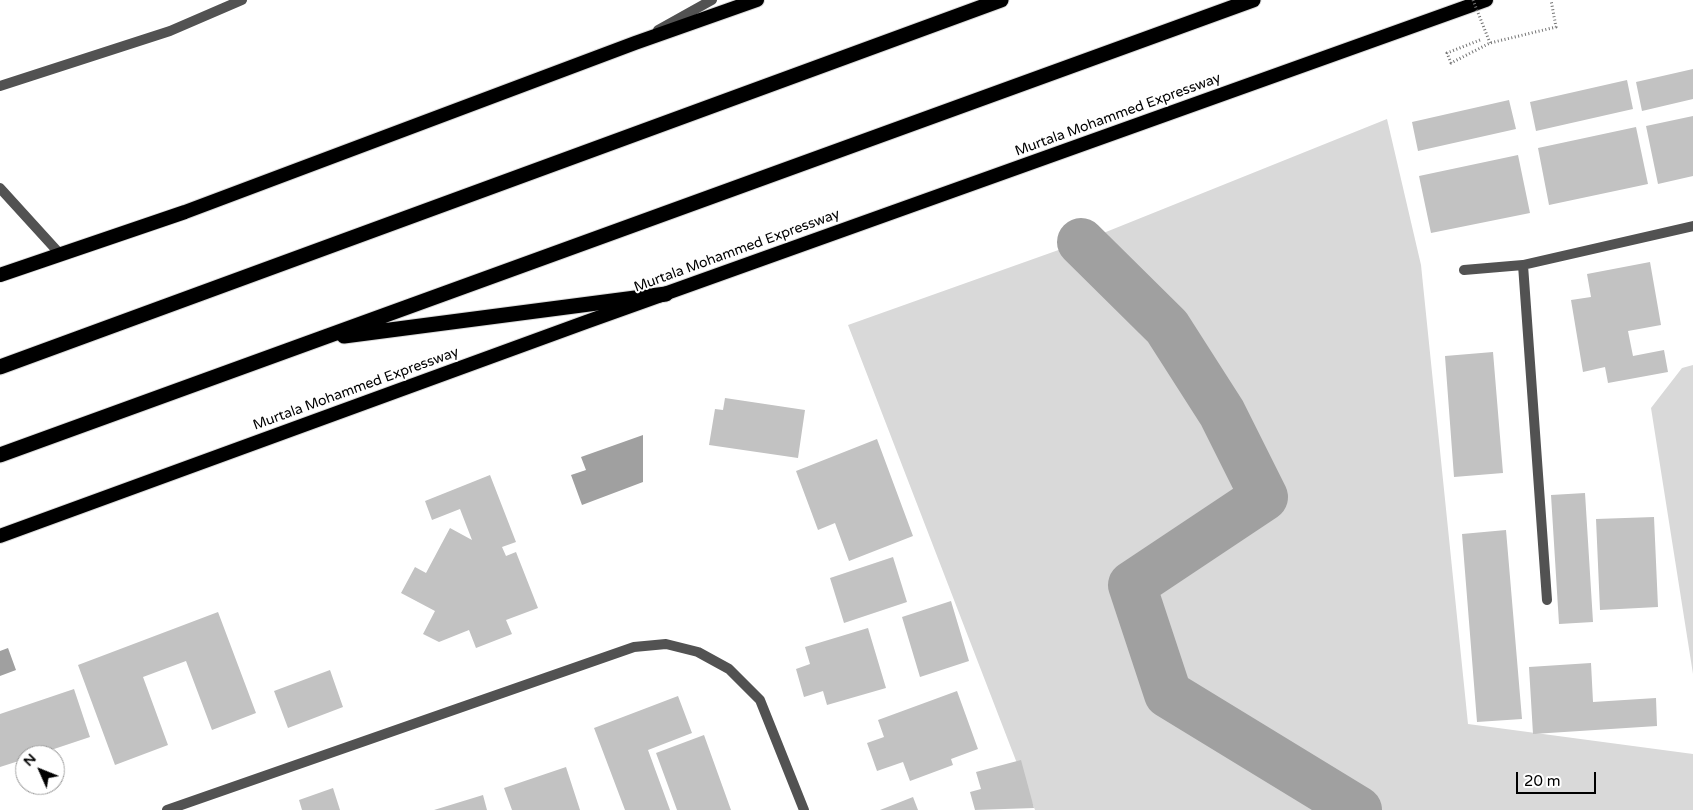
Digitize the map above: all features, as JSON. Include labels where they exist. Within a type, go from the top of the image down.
[{"type":"highway","points":[[0,275],[194,208],[635,43],[757,0]]},
{"type":"highway","points":[[0,367],[1001,0]]},
{"type":"highway","points":[[0,455],[1252,0]]},
{"type":"highway","name":"Murtala Mohammed Expressway","points":[[0,536],[666,294],[1486,0]]},
{"type":"highway","points":[[315,340],[666,294]]},
{"type":"street","points":[[0,86],[170,31],[242,0]]},
{"type":"street","points":[[635,43],[712,0]]},
{"type":"street","points":[[0,188],[60,254]]},
{"type":"street","points":[[1464,270],[1523,265],[1693,226]]},
{"type":"street","points":[[1523,265],[1547,600]]},
{"type":"street","points":[[167,810],[634,647],[666,644],[698,652],[729,669],[760,700],[804,810]]},
{"type":"path","points":[[1473,0],[1490,42]]},
{"type":"path","points":[[1480,40],[1447,53],[1451,63],[1490,42],[1556,27],[1551,0]]},
{"type":"shaded area","points":[[1387,119],[1421,265],[1468,724],[1693,754],[1693,810],[1035,810],[848,325],[1081,242]]},
{"type":"shaded area","points":[[1693,365],[1693,674],[1651,408],[1682,368]]},
{"type":"shaded area","points":[[643,435],[643,482],[582,505],[571,475],[586,470],[581,457]]},
{"type":"shaded area","points":[[8,648],[16,670],[0,676],[0,651]]},
{"type":"building","points":[[1693,69],[1693,99],[1642,111],[1636,82]]},
{"type":"building","points":[[1627,80],[1633,109],[1536,131],[1530,102]]},
{"type":"building","points":[[1509,100],[1516,129],[1418,151],[1412,122]]},
{"type":"building","points":[[1693,116],[1693,176],[1658,184],[1646,126]]},
{"type":"building","points":[[1636,127],[1648,184],[1549,205],[1538,148]]},
{"type":"building","points":[[1518,155],[1530,213],[1431,233],[1419,176]]},
{"type":"building","points":[[1650,262],[1661,325],[1628,331],[1633,356],[1664,350],[1668,372],[1608,383],[1605,367],[1583,372],[1571,300],[1591,297],[1587,274]]},
{"type":"building","points":[[1493,352],[1503,473],[1454,477],[1445,356]]},
{"type":"building","points":[[725,398],[805,410],[798,458],[709,445],[715,409],[723,410]]},
{"type":"building","points":[[877,439],[913,536],[849,561],[835,523],[818,530],[796,471]]},
{"type":"building","points":[[490,475],[516,542],[502,547],[506,556],[516,552],[538,608],[506,620],[512,634],[476,648],[469,630],[439,642],[423,634],[435,611],[401,593],[415,567],[426,573],[450,528],[472,540],[460,509],[432,520],[425,501]]},
{"type":"building","points":[[1585,493],[1593,622],[1559,624],[1551,495]]},
{"type":"building","points":[[1654,517],[1658,607],[1600,610],[1596,519]]},
{"type":"building","points":[[1506,530],[1522,719],[1477,722],[1462,534]]},
{"type":"building","points":[[893,557],[907,602],[844,623],[830,578]]},
{"type":"building","points":[[951,601],[969,661],[920,677],[902,617]]},
{"type":"building","points":[[218,612],[256,713],[212,730],[186,661],[143,677],[168,745],[115,765],[78,665]]},
{"type":"building","points":[[868,628],[886,688],[827,705],[823,691],[804,697],[796,669],[810,664],[805,647]]},
{"type":"building","points":[[1591,663],[1593,702],[1656,698],[1657,726],[1533,734],[1529,667]]},
{"type":"building","points":[[330,670],[343,707],[288,728],[274,691]]},
{"type":"building","points":[[74,689],[90,737],[65,745],[15,745],[15,762],[0,767],[0,714]]},
{"type":"building","points":[[957,691],[978,749],[951,759],[953,765],[910,781],[903,762],[877,771],[867,743],[884,737],[878,720]]},
{"type":"building","points":[[678,696],[692,733],[648,750],[670,810],[625,810],[594,728]]},
{"type":"building","points":[[704,735],[731,810],[677,810],[656,753]]},
{"type":"building","points":[[1021,760],[1034,808],[975,810],[970,792],[981,789],[976,772]]},
{"type":"building","points":[[566,767],[580,810],[512,810],[504,788]]},
{"type":"building","points":[[333,788],[340,810],[302,810],[299,800]]},
{"type":"building","points":[[483,795],[487,810],[434,810]]},
{"type":"building","points":[[913,797],[918,810],[880,810]]},
{"type":"waterway","points":[[1081,242],[1167,327],[1222,413],[1264,497],[1132,585],[1168,694],[1358,810]]}]
